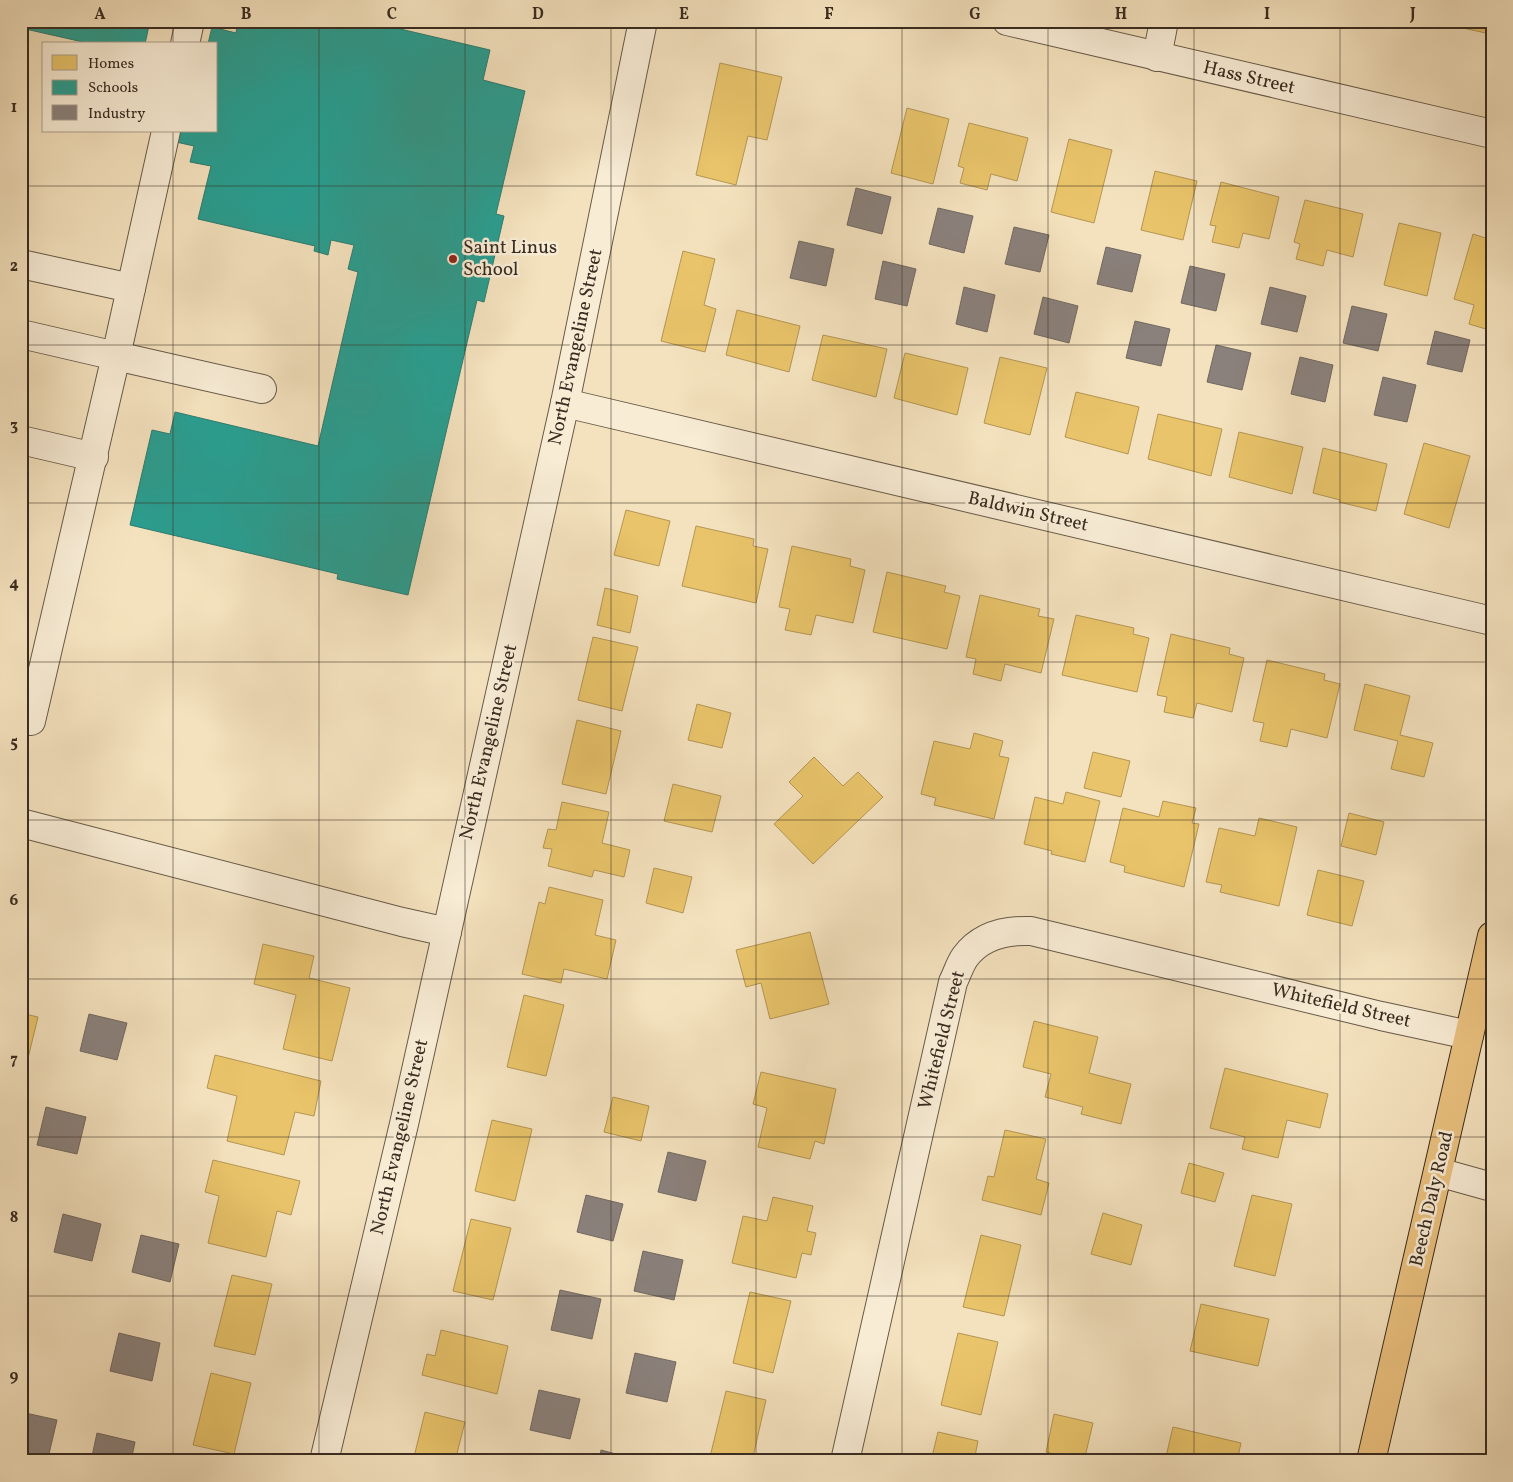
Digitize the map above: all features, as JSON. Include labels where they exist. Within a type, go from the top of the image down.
[{"type":"main road","name":"Beech Daly Road","points":[[1371,1461],[1492,936]]},
{"type":"street","points":[[185,42],[190,21]]},
{"type":"street","name":"North Evangeline Street","points":[[324,1461],[404,1124],[565,404],[643,21]]},
{"type":"street","name":"Hass Street","points":[[1007,21],[1492,134]]},
{"type":"street","points":[[1157,57],[1164,21]]},
{"type":"street","points":[[21,719],[31,721],[94,457],[166,132]]},
{"type":"street","points":[[21,264],[131,288]]},
{"type":"street","points":[[21,334],[262,390]]},
{"type":"street","name":"Baldwin Street","points":[[565,404],[1492,621]]},
{"type":"street","points":[[21,440],[94,457]]},
{"type":"street","points":[[21,823],[446,932]]},
{"type":"street","name":"Whitefield Street","points":[[845,1461],[953,982],[964,958],[975,946],[992,936],[1012,930],[1031,931],[1469,1036]]},
{"type":"street","points":[[1438,1172],[1492,1187]]},
{"type":"building: Homes","points":[[1455,21],[1492,21],[1490,34],[1454,26]]},
{"type":"building: Homes","points":[[720,63],[782,77],[767,140],[748,136],[736,185],[696,175]]},
{"type":"building: Homes","points":[[907,108],[949,119],[933,184],[891,173]]},
{"type":"building: Homes","points":[[969,123],[1028,138],[1017,181],[991,174],[987,190],[960,183],[964,168],[958,166]]},
{"type":"building: Homes","points":[[1069,139],[1112,150],[1094,223],[1051,212]]},
{"type":"building: Homes","points":[[1155,171],[1197,181],[1183,240],[1141,230]]},
{"type":"building: Homes","points":[[1221,182],[1279,197],[1269,239],[1243,233],[1239,248],[1212,242],[1216,226],[1210,225]]},
{"type":"building: Homes","points":[[1305,200],[1363,214],[1353,257],[1327,250],[1323,266],[1296,259],[1300,244],[1294,242]]},
{"type":"building: Homes","points":[[1399,223],[1441,233],[1427,296],[1384,285]]},
{"type":"building: Homes","points":[[1473,234],[1492,240],[1492,321],[1489,330],[1469,324],[1474,305],[1454,299]]},
{"type":"building: Homes","points":[[683,251],[715,259],[704,305],[716,309],[705,352],[661,341]]},
{"type":"building: Homes","points":[[737,310],[800,326],[789,372],[726,355]]},
{"type":"building: Homes","points":[[823,335],[887,349],[876,397],[812,380]]},
{"type":"building: Homes","points":[[905,353],[968,368],[957,415],[894,398]]},
{"type":"building: Homes","points":[[1000,357],[1047,368],[1030,435],[984,423]]},
{"type":"building: Homes","points":[[1076,392],[1139,407],[1128,454],[1065,437]]},
{"type":"building: Homes","points":[[1158,414],[1222,429],[1211,476],[1148,459]]},
{"type":"building: Homes","points":[[1239,432],[1303,447],[1292,494],[1229,477]]},
{"type":"building: Homes","points":[[1424,443],[1470,456],[1449,528],[1404,514]]},
{"type":"building: Homes","points":[[1323,448],[1387,464],[1376,511],[1339,502],[1340,500],[1313,493]]},
{"type":"building: Homes","points":[[626,510],[670,521],[659,566],[614,555]]},
{"type":"building: Homes","points":[[696,526],[754,539],[753,546],[768,549],[756,603],[682,586]]},
{"type":"building: Homes","points":[[792,546],[851,559],[850,566],[865,570],[853,623],[816,615],[811,635],[785,630],[790,609],[779,607]]},
{"type":"building: Homes","points":[[887,572],[946,586],[944,592],[960,596],[947,649],[873,632]]},
{"type":"building: Homes","points":[[605,588],[638,596],[630,633],[597,625]]},
{"type":"building: Homes","points":[[980,595],[1040,609],[1038,616],[1054,619],[1041,673],[1005,664],[1001,681],[973,674],[976,659],[966,657]]},
{"type":"building: Homes","points":[[1076,615],[1134,628],[1133,634],[1149,638],[1137,692],[1062,675]]},
{"type":"building: Homes","points":[[1171,634],[1230,648],[1229,654],[1244,658],[1232,712],[1197,703],[1193,718],[1164,712],[1167,697],[1157,695]]},
{"type":"building: Homes","points":[[593,637],[638,647],[622,711],[578,700]]},
{"type":"building: Homes","points":[[1267,660],[1325,674],[1324,680],[1340,684],[1327,738],[1291,729],[1287,747],[1260,741],[1264,723],[1253,721]]},
{"type":"building: Homes","points":[[1365,684],[1410,696],[1400,735],[1433,743],[1424,777],[1391,769],[1398,741],[1354,730]]},
{"type":"building: Homes","points":[[697,704],[731,713],[722,748],[688,740]]},
{"type":"building: Homes","points":[[577,720],[621,731],[606,794],[562,784]]},
{"type":"building: Homes","points":[[974,733],[1003,741],[999,756],[1009,758],[994,819],[934,805],[936,798],[921,794],[934,741],[970,749]]},
{"type":"building: Homes","points":[[1093,752],[1130,761],[1121,797],[1084,788]]},
{"type":"building: Homes","points":[[814,757],[843,786],[858,772],[883,797],[813,864],[774,824],[803,796],[789,782]]},
{"type":"building: Homes","points":[[673,784],[721,796],[712,832],[664,821]]},
{"type":"building: Homes","points":[[1066,792],[1100,801],[1085,862],[1051,854],[1052,851],[1024,844],[1035,797],[1063,804]]},
{"type":"building: Homes","points":[[1163,801],[1196,808],[1192,823],[1199,824],[1184,887],[1124,872],[1125,866],[1110,862],[1123,808],[1159,817]]},
{"type":"building: Homes","points":[[562,802],[609,812],[602,843],[630,850],[624,877],[594,870],[592,877],[548,866],[552,849],[543,848],[548,829],[556,830]]},
{"type":"building: Homes","points":[[1349,813],[1384,822],[1376,855],[1341,846]]},
{"type":"building: Homes","points":[[1259,818],[1297,827],[1279,906],[1220,892],[1222,885],[1206,882],[1219,828],[1255,836]]},
{"type":"building: Homes","points":[[654,868],[692,877],[683,913],[646,903]]},
{"type":"building: Homes","points":[[1318,870],[1364,881],[1352,926],[1307,915]]},
{"type":"building: Homes","points":[[549,887],[603,900],[595,935],[616,940],[607,979],[564,969],[561,983],[522,974],[539,902],[545,904]]},
{"type":"building: Homes","points":[[810,932],[829,1004],[770,1019],[761,983],[746,987],[736,950]]},
{"type":"building: Homes","points":[[263,944],[314,956],[309,978],[350,988],[332,1061],[283,1049],[296,995],[254,984]]},
{"type":"building: Homes","points":[[524,995],[564,1005],[546,1076],[507,1067]]},
{"type":"building: Homes","points":[[21,1013],[38,1017],[21,1087]]},
{"type":"building: Homes","points":[[1034,1021],[1098,1037],[1089,1073],[1131,1084],[1121,1124],[1081,1114],[1083,1107],[1045,1097],[1051,1074],[1023,1067]]},
{"type":"building: Homes","points":[[215,1055],[321,1081],[314,1116],[295,1112],[284,1155],[227,1141],[237,1096],[207,1088]]},
{"type":"building: Homes","points":[[1225,1068],[1328,1094],[1320,1128],[1287,1120],[1278,1158],[1242,1149],[1245,1137],[1210,1128]]},
{"type":"building: Homes","points":[[761,1072],[836,1089],[824,1144],[815,1141],[810,1159],[758,1147],[767,1108],[753,1104]]},
{"type":"building: Homes","points":[[613,1097],[649,1106],[641,1141],[604,1132]]},
{"type":"building: Homes","points":[[492,1120],[532,1129],[515,1201],[475,1191]]},
{"type":"building: Homes","points":[[1005,1130],[1046,1139],[1036,1179],[1049,1183],[1041,1215],[982,1200],[988,1176],[994,1177]]},
{"type":"building: Homes","points":[[213,1160],[300,1181],[291,1215],[277,1211],[266,1257],[208,1243],[219,1196],[205,1192]]},
{"type":"building: Homes","points":[[1189,1163],[1224,1173],[1215,1202],[1181,1193]]},
{"type":"building: Homes","points":[[1252,1195],[1292,1204],[1275,1276],[1234,1266]]},
{"type":"building: Homes","points":[[773,1197],[813,1206],[807,1231],[816,1233],[811,1255],[802,1253],[796,1278],[732,1263],[743,1216],[767,1221]]},
{"type":"building: Homes","points":[[1103,1213],[1142,1225],[1131,1265],[1091,1254]]},
{"type":"building: Homes","points":[[471,1219],[511,1228],[493,1300],[453,1291]]},
{"type":"building: Homes","points":[[981,1235],[1021,1245],[1004,1316],[963,1307]]},
{"type":"building: Homes","points":[[232,1275],[272,1284],[255,1355],[214,1346]]},
{"type":"building: Homes","points":[[750,1292],[791,1301],[773,1373],[733,1363]]},
{"type":"building: Homes","points":[[1201,1304],[1269,1319],[1258,1366],[1190,1351]]},
{"type":"building: Homes","points":[[441,1330],[508,1346],[497,1394],[422,1375],[427,1354],[435,1356]]},
{"type":"building: Homes","points":[[958,1333],[998,1342],[981,1415],[941,1405]]},
{"type":"building: Homes","points":[[211,1373],[251,1383],[234,1454],[193,1445]]},
{"type":"building: Homes","points":[[726,1391],[766,1400],[752,1461],[709,1461]]},
{"type":"building: Homes","points":[[425,1412],[465,1422],[455,1461],[413,1461]]},
{"type":"building: Homes","points":[[1054,1414],[1093,1423],[1084,1461],[1046,1452]]},
{"type":"building: Homes","points":[[1173,1427],[1241,1443],[1237,1461],[1165,1461]]},
{"type":"building: Homes","points":[[938,1432],[978,1441],[974,1461],[931,1461]]},
{"type":"building: Schools","points":[[21,21],[150,21],[145,42],[83,42],[21,28]]},
{"type":"building: Schools","points":[[238,21],[366,21],[490,50],[483,80],[525,91],[496,214],[504,216],[484,302],[477,300],[408,595],[337,579],[338,574],[130,525],[152,430],[170,434],[175,412],[318,446],[358,272],[348,269],[354,245],[331,240],[328,255],[314,251],[315,246],[198,219],[211,166],[190,162],[194,146],[176,142],[178,132],[218,132],[218,42],[208,42],[212,27],[236,33]]},
{"type":"building: Industry","points":[[856,188],[891,197],[882,234],[847,225]]},
{"type":"building: Industry","points":[[938,208],[973,216],[964,253],[929,244]]},
{"type":"building: Industry","points":[[1014,227],[1049,235],[1040,272],[1005,264]]},
{"type":"building: Industry","points":[[799,241],[834,249],[826,286],[790,278]]},
{"type":"building: Industry","points":[[1106,247],[1141,255],[1132,292],[1097,284]]},
{"type":"building: Industry","points":[[883,261],[916,269],[907,306],[875,299]]},
{"type":"building: Industry","points":[[1190,266],[1225,274],[1216,311],[1181,303]]},
{"type":"building: Industry","points":[[964,287],[995,295],[987,332],[956,324]]},
{"type":"building: Industry","points":[[1270,287],[1306,296],[1297,332],[1261,324]]},
{"type":"building: Industry","points":[[1043,297],[1078,306],[1069,343],[1034,334]]},
{"type":"building: Industry","points":[[1352,306],[1387,314],[1378,351],[1343,343]]},
{"type":"building: Industry","points":[[1135,321],[1170,329],[1161,366],[1126,358]]},
{"type":"building: Industry","points":[[1435,331],[1470,340],[1462,372],[1427,364]]},
{"type":"building: Industry","points":[[1216,345],[1251,353],[1242,390],[1207,382]]},
{"type":"building: Industry","points":[[1300,357],[1333,365],[1325,402],[1291,394]]},
{"type":"building: Industry","points":[[1383,377],[1416,385],[1407,422],[1374,415]]},
{"type":"building: Industry","points":[[89,1014],[127,1023],[117,1060],[80,1051]]},
{"type":"building: Industry","points":[[46,1107],[86,1117],[77,1154],[37,1145]]},
{"type":"building: Industry","points":[[668,1152],[706,1161],[696,1201],[658,1192]]},
{"type":"building: Industry","points":[[586,1195],[623,1204],[613,1241],[577,1232]]},
{"type":"building: Industry","points":[[63,1214],[101,1224],[92,1261],[54,1252]]},
{"type":"building: Industry","points":[[141,1235],[179,1244],[170,1282],[132,1272]]},
{"type":"building: Industry","points":[[643,1251],[683,1260],[674,1300],[634,1291]]},
{"type":"building: Industry","points":[[560,1290],[601,1299],[592,1339],[551,1330]]},
{"type":"building: Industry","points":[[119,1333],[160,1343],[152,1381],[110,1371]]},
{"type":"building: Industry","points":[[635,1353],[676,1362],[667,1402],[626,1393]]},
{"type":"building: Industry","points":[[539,1390],[580,1399],[570,1439],[530,1430]]},
{"type":"building: Industry","points":[[21,1412],[57,1420],[48,1458],[21,1451]]},
{"type":"building: Industry","points":[[97,1433],[135,1442],[131,1461],[91,1461]]},
{"type":"building: Industry","points":[[601,1450],[638,1460],[638,1461],[599,1461]]},
{"type":"place","name":"Saint Linus School","points":[[453,259]]}]
